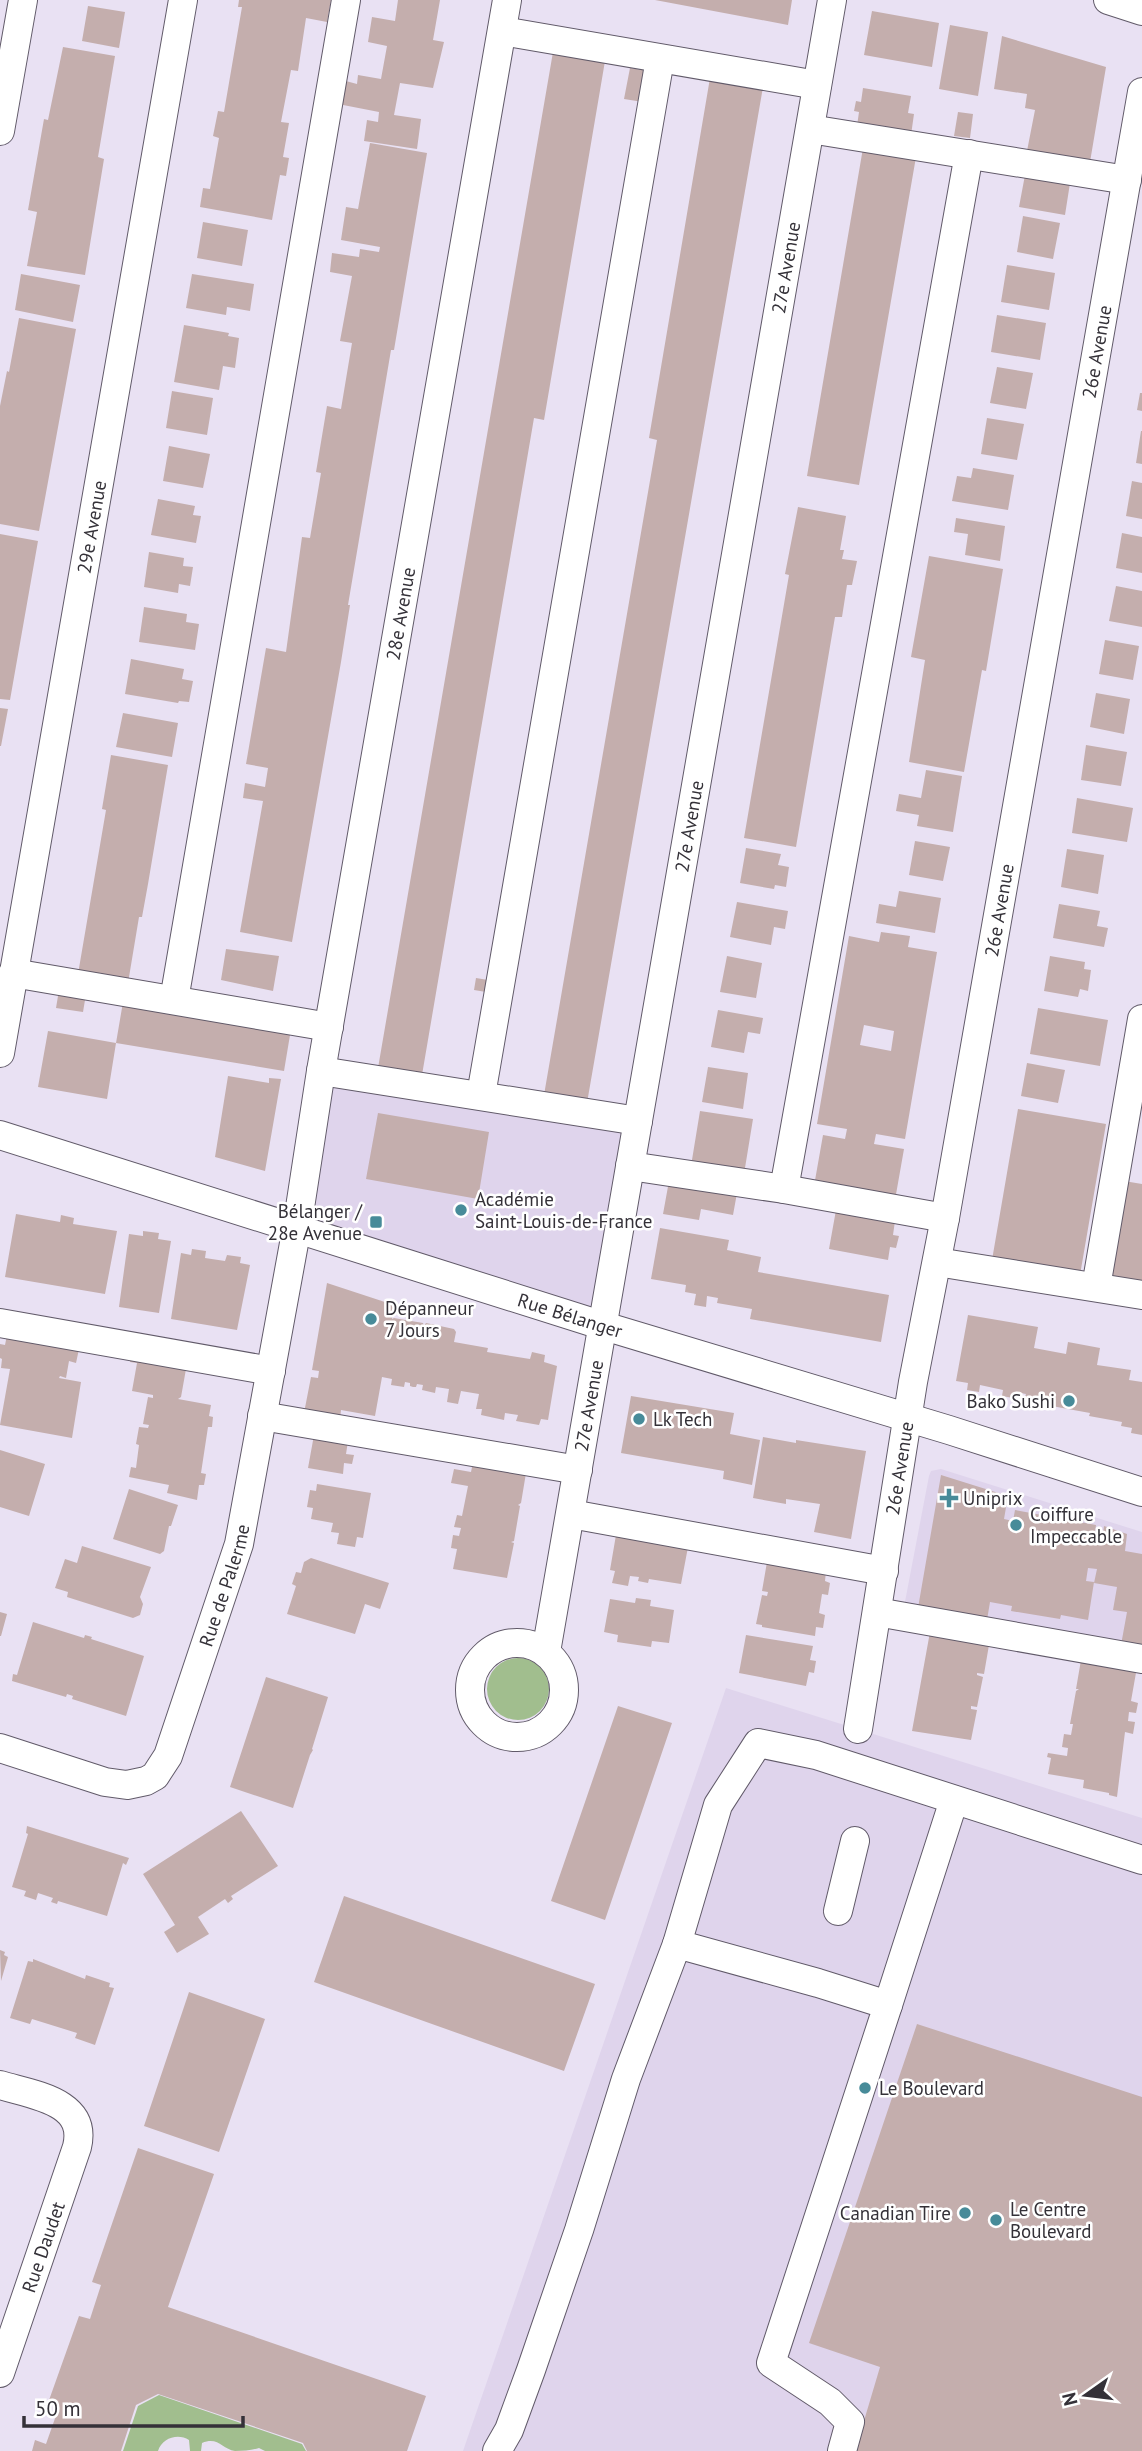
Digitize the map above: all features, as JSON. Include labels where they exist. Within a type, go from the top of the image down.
[{"type":"street","points":[[0,131],[23,0]]},
{"type":"street","name":"29e Avenue","points":[[0,1053],[13,973],[10,930],[183,0]]},
{"type":"street","points":[[174,1000],[346,0]]},
{"type":"street","name":"28e Avenue","points":[[297,1227],[328,1027],[507,0]]},
{"type":"street","name":"27e Avenue","points":[[546,1652],[832,0]]},
{"type":"street","points":[[1108,0],[1142,11]]},
{"type":"street","points":[[502,31],[817,85]]},
{"type":"street","points":[[481,1095],[660,59]]},
{"type":"street","name":"26e Avenue","points":[[858,1729],[908,1419],[1130,227],[1127,180],[1142,92]]},
{"type":"street","points":[[810,129],[1127,180]]},
{"type":"street","points":[[784,1189],[969,154]]},
{"type":"street","points":[[13,973],[328,1027]]},
{"type":"street","points":[[1096,1287],[1142,1019]]},
{"type":"street","points":[[321,1071],[638,1121]]},
{"type":"street","name":"Rue Bélanger","points":[[0,1135],[1142,1492]]},
{"type":"street","points":[[631,1166],[784,1189],[945,1218]]},
{"type":"street","name":"Rue de Palerme","points":[[0,1748],[116,1784],[137,1784],[155,1776],[173,1745],[239,1544],[297,1227]]},
{"type":"street","points":[[937,1262],[1142,1296]]},
{"type":"street","points":[[0,1322],[271,1371]]},
{"type":"street","points":[[262,1416],[578,1470]]},
{"type":"street","points":[[570,1514],[884,1570]]},
{"type":"street","points":[[877,1612],[1142,1659]]},
{"type":"street","points":[[497,2451],[509,2430],[531,2370],[579,2230],[626,2079],[677,1944],[718,1805],[758,1743],[817,1755],[1142,1860]]},
{"type":"street","points":[[842,2451],[850,2422],[830,2402],[771,2364],[954,1800]]},
{"type":"street","points":[[838,1912],[855,1841]]},
{"type":"street","points":[[677,1944],[888,2005]]},
{"type":"street","name":"Rue Daudet","points":[[0,2085],[58,2104],[76,2120],[79,2133],[77,2147],[0,2373]]},
{"type":"shaded area","name":"Académie Saint-Louis-de-France","points":[[321,1071],[638,1121],[604,1326],[297,1227]]},
{"type":"shaded area","points":[[941,1469],[1142,1532],[1142,1652],[904,1607],[929,1476],[931,1471]]},
{"type":"shaded area","name":"Le Boulevard","points":[[726,1688],[1142,1818],[1142,2451],[463,2451]]},
{"type":"green space","points":[[518,1658],[530,1660],[540,1667],[547,1677],[547,1701],[540,1711],[530,1718],[518,1720],[506,1718],[496,1711],[489,1701],[487,1689],[489,1677],[496,1667],[506,1660]]},
{"type":"green space","points":[[159,2395],[302,2444],[306,2451],[265,2451],[259,2448],[235,2451],[207,2441],[202,2443],[201,2451],[190,2451],[189,2440],[175,2437],[163,2443],[158,2451],[123,2451],[138,2406]]},
{"type":"building","points":[[239,0],[331,0],[327,22],[306,18],[298,71],[291,70],[281,122],[289,123],[283,157],[289,158],[286,176],[280,175],[272,220],[200,207],[203,188],[210,189],[219,138],[213,136],[218,111],[224,112],[242,7],[238,7]]},
{"type":"building","points":[[398,0],[440,0],[433,40],[444,42],[433,88],[400,83],[394,115],[421,119],[417,149],[364,141],[367,120],[378,122],[379,112],[338,104],[342,80],[357,84],[358,75],[381,79],[387,46],[368,42],[372,17],[395,21]]},
{"type":"building","points":[[655,0],[792,0],[788,25]]},
{"type":"building","points":[[88,6],[125,12],[119,48],[82,41]]},
{"type":"building","points":[[872,11],[939,23],[932,67],[864,55]]},
{"type":"building","points":[[950,25],[988,32],[978,96],[939,89]]},
{"type":"building","points":[[1002,36],[1106,67],[1090,162],[1027,151],[1035,110],[1025,108],[1027,94],[994,89]]},
{"type":"building","points":[[63,47],[115,56],[98,157],[104,159],[85,275],[27,266],[37,212],[28,210],[44,119],[48,120]]},
{"type":"building","points":[[553,52],[605,61],[544,420],[534,418],[422,1075],[378,1068]]},
{"type":"building","points":[[630,68],[648,71],[643,102],[624,99]]},
{"type":"building","points":[[710,78],[763,87],[587,1103],[544,1095],[657,440],[649,438]]},
{"type":"building","points":[[863,88],[911,96],[908,113],[914,114],[911,135],[857,126],[859,112],[854,111],[856,101],[861,102]]},
{"type":"building","points":[[958,112],[973,114],[970,138],[954,136]]},
{"type":"building","points":[[370,143],[427,153],[394,350],[391,350],[348,605],[341,662],[292,942],[240,932],[263,801],[243,798],[245,783],[265,787],[268,768],[246,764],[266,648],[286,652],[302,537],[310,538],[321,473],[316,472],[327,406],[341,409],[352,343],[340,341],[352,276],[330,272],[332,253],[359,257],[360,249],[379,252],[380,247],[341,240],[346,207],[358,209]]},
{"type":"building","points":[[863,148],[916,157],[859,485],[807,476]]},
{"type":"building","points":[[1025,175],[1070,183],[1065,215],[1019,207]]},
{"type":"building","points":[[1023,216],[1060,223],[1053,259],[1017,252]]},
{"type":"building","points":[[203,222],[248,230],[242,266],[197,258]]},
{"type":"building","points":[[1007,265],[1055,273],[1049,310],[1001,302]]},
{"type":"building","points":[[21,274],[80,285],[73,322],[15,310]]},
{"type":"building","points":[[192,274],[254,284],[250,311],[227,307],[226,315],[186,308]]},
{"type":"building","points":[[997,315],[1046,323],[1040,360],[991,352]]},
{"type":"building","points":[[19,318],[76,329],[39,531],[0,524],[0,406]]},
{"type":"building","points":[[184,325],[229,333],[228,336],[239,338],[235,368],[223,366],[219,390],[174,382]]},
{"type":"building","points":[[997,367],[1033,373],[1026,409],[990,403]]},
{"type":"building","points":[[172,391],[213,398],[207,435],[166,428]]},
{"type":"building","points":[[1142,393],[1142,411],[1137,410]]},
{"type":"building","points":[[987,418],[1024,424],[1017,460],[981,454]]},
{"type":"building","points":[[1142,431],[1142,464],[1136,463]]},
{"type":"building","points":[[169,446],[210,454],[203,488],[163,481]]},
{"type":"building","points":[[973,468],[1014,475],[1008,510],[952,501],[957,476],[971,478]]},
{"type":"building","points":[[1132,481],[1142,483],[1142,519],[1126,516]]},
{"type":"building","points":[[158,499],[195,506],[193,515],[201,516],[196,543],[151,535]]},
{"type":"building","points":[[798,507],[846,516],[840,550],[844,550],[842,559],[857,561],[852,585],[847,585],[842,617],[835,617],[796,847],[744,838]]},
{"type":"building","points":[[956,518],[1005,526],[1000,561],[965,555],[968,534],[954,532]]},
{"type":"building","points":[[1122,533],[1142,537],[1142,573],[1116,568]]},
{"type":"building","points":[[0,534],[38,541],[10,700],[0,699]]},
{"type":"building","points":[[149,552],[184,558],[183,566],[193,567],[190,586],[179,584],[178,593],[144,587]]},
{"type":"building","points":[[929,556],[1003,569],[986,671],[982,670],[964,772],[909,762],[925,660],[911,657]]},
{"type":"building","points":[[1116,586],[1142,591],[1142,627],[1109,621]]},
{"type":"building","points":[[144,607],[187,614],[186,622],[199,624],[195,650],[139,642]]},
{"type":"building","points":[[1105,640],[1139,646],[1133,680],[1099,674]]},
{"type":"building","points":[[131,659],[184,669],[182,679],[193,681],[189,702],[178,703],[125,694]]},
{"type":"building","points":[[1096,693],[1130,699],[1124,734],[1090,727]]},
{"type":"building","points":[[0,708],[8,709],[1,746],[0,746]]},
{"type":"building","points":[[123,713],[178,723],[172,757],[116,747]]},
{"type":"building","points":[[1086,745],[1127,752],[1121,786],[1081,780]]},
{"type":"building","points":[[111,755],[168,765],[128,983],[78,974],[106,810],[102,809]]},
{"type":"building","points":[[926,770],[962,776],[953,832],[917,826],[919,815],[896,811],[899,794],[921,798]]},
{"type":"building","points":[[1077,798],[1133,808],[1127,842],[1072,833]]},
{"type":"building","points":[[915,841],[950,847],[943,881],[909,875]]},
{"type":"building","points":[[746,848],[781,854],[778,865],[789,867],[786,887],[775,885],[774,889],[740,883]]},
{"type":"building","points":[[1067,849],[1104,855],[1098,894],[1061,887]]},
{"type":"building","points":[[899,891],[941,898],[935,933],[876,923],[879,904],[896,907]]},
{"type":"building","points":[[737,902],[788,911],[785,929],[774,927],[771,945],[730,937]]},
{"type":"building","points":[[1059,904],[1100,911],[1097,926],[1108,928],[1104,947],[1053,938]]},
{"type":"building","points":[[881,932],[910,936],[908,947],[937,952],[905,1139],[876,1134],[874,1144],[904,1149],[895,1200],[814,1186],[823,1135],[845,1139],[847,1129],[817,1124],[849,936],[879,942]],"holes":[[[864,1025],[894,1031],[891,1051],[860,1045]]]},
{"type":"building","points":[[226,949],[279,956],[273,991],[221,980]]},
{"type":"building","points":[[727,956],[762,963],[756,998],[720,992]]},
{"type":"building","points":[[1050,956],[1085,962],[1084,969],[1091,970],[1088,991],[1080,989],[1078,997],[1044,991]]},
{"type":"building","points":[[476,978],[488,980],[486,992],[474,990]]},
{"type":"building","points":[[59,990],[86,994],[83,1012],[56,1008]]},
{"type":"building","points":[[123,1002],[291,1029],[284,1071],[116,1043]]},
{"type":"building","points":[[1038,1008],[1108,1020],[1100,1066],[1030,1054]]},
{"type":"building","points":[[718,1010],[763,1018],[760,1034],[748,1032],[744,1053],[711,1047]]},
{"type":"building","points":[[48,1031],[116,1043],[107,1099],[38,1087]]},
{"type":"building","points":[[1027,1063],[1065,1070],[1058,1103],[1021,1096]]},
{"type":"building","points":[[708,1067],[748,1073],[743,1109],[702,1102]]},
{"type":"building","points":[[228,1076],[269,1083],[269,1078],[281,1079],[265,1171],[215,1157]]},
{"type":"building","points":[[1018,1109],[1106,1124],[1080,1275],[992,1260]]},
{"type":"building","points":[[700,1111],[753,1119],[744,1174],[691,1166]]},
{"type":"building","points":[[378,1113],[489,1132],[478,1199],[366,1179]]},
{"type":"building","points":[[669,1181],[737,1193],[733,1215],[701,1209],[699,1220],[663,1214]]},
{"type":"building","points":[[1124,1181],[1142,1184],[1142,1286],[1107,1280]]},
{"type":"building","points":[[836,1210],[895,1221],[893,1235],[899,1236],[896,1248],[890,1247],[888,1260],[829,1249]]},
{"type":"building","points":[[16,1214],[60,1222],[61,1215],[74,1218],[73,1224],[117,1231],[105,1294],[5,1277]]},
{"type":"building","points":[[660,1228],[729,1240],[727,1250],[761,1257],[758,1272],[889,1295],[881,1342],[750,1319],[752,1309],[717,1303],[718,1298],[707,1296],[706,1307],[694,1305],[696,1294],[685,1292],[686,1285],[651,1279]]},
{"type":"building","points":[[143,1231],[159,1233],[158,1239],[171,1241],[159,1313],[119,1307],[129,1234],[143,1236]]},
{"type":"building","points":[[192,1249],[206,1251],[205,1258],[225,1261],[227,1255],[241,1257],[240,1263],[250,1265],[237,1330],[171,1319],[181,1253],[191,1255]]},
{"type":"building","points":[[327,1283],[394,1305],[392,1319],[454,1329],[454,1342],[488,1348],[487,1352],[530,1359],[532,1352],[545,1355],[544,1362],[557,1366],[548,1420],[541,1419],[539,1425],[516,1421],[518,1415],[505,1413],[504,1420],[481,1415],[482,1409],[476,1409],[479,1394],[461,1391],[458,1404],[447,1402],[449,1389],[436,1387],[435,1393],[422,1390],[423,1385],[417,1384],[413,1387],[405,1382],[404,1387],[391,1385],[392,1379],[382,1377],[375,1416],[341,1410],[340,1419],[304,1413],[311,1377],[318,1378],[319,1371],[312,1370]]},
{"type":"building","points":[[968,1315],[1038,1327],[1034,1348],[1066,1354],[1068,1342],[1100,1348],[1097,1365],[1131,1370],[1129,1380],[1142,1382],[1142,1435],[1131,1433],[1132,1428],[1121,1426],[1122,1422],[1057,1407],[1025,1397],[1026,1394],[1015,1392],[1013,1398],[1002,1396],[1003,1390],[980,1385],[979,1392],[967,1390],[968,1383],[956,1381]]},
{"type":"building","points":[[7,1335],[79,1349],[76,1363],[69,1361],[66,1378],[59,1378],[81,1382],[72,1438],[0,1425],[10,1369],[1,1368],[0,1344],[5,1345]]},
{"type":"building","points":[[131,1358],[186,1369],[181,1397],[178,1399],[211,1405],[209,1416],[213,1417],[212,1427],[208,1427],[201,1473],[206,1474],[204,1485],[199,1485],[197,1500],[167,1493],[169,1485],[129,1477],[131,1467],[136,1468],[139,1427],[148,1428],[149,1425],[143,1424],[148,1397],[153,1398],[153,1395],[132,1391],[137,1363],[130,1362]]},
{"type":"building","points":[[631,1396],[734,1413],[730,1434],[760,1440],[752,1485],[723,1479],[724,1471],[621,1453]]},
{"type":"building","points":[[314,1435],[348,1441],[346,1454],[354,1455],[352,1464],[344,1463],[343,1474],[308,1468]]},
{"type":"building","points":[[763,1437],[866,1451],[851,1539],[814,1532],[820,1504],[786,1499],[786,1504],[753,1498]]},
{"type":"building","points":[[0,1450],[45,1464],[29,1516],[0,1507]]},
{"type":"building","points":[[473,1462],[526,1473],[521,1503],[518,1505],[514,1541],[511,1542],[514,1543],[507,1578],[453,1569],[457,1549],[451,1548],[453,1535],[459,1536],[461,1528],[454,1527],[457,1515],[462,1516],[468,1486],[451,1483],[454,1469],[471,1472]]},
{"type":"building","points":[[941,1475],[1008,1496],[1004,1519],[1013,1521],[1015,1510],[1096,1525],[1095,1532],[1103,1533],[1104,1526],[1127,1534],[1125,1551],[1142,1554],[1142,1649],[1121,1645],[1127,1612],[1113,1610],[1117,1587],[1094,1583],[1097,1569],[1088,1568],[1086,1581],[1094,1582],[1088,1620],[1061,1615],[1060,1619],[1011,1611],[1012,1606],[990,1602],[987,1620],[918,1608]]},
{"type":"building","points":[[317,1484],[371,1493],[363,1538],[357,1537],[355,1547],[337,1544],[339,1533],[331,1532],[333,1523],[311,1519],[313,1508],[307,1507],[310,1490],[316,1491]]},
{"type":"building","points":[[129,1489],[178,1505],[169,1526],[164,1551],[160,1554],[113,1539]]},
{"type":"building","points":[[616,1535],[688,1547],[681,1584],[649,1579],[648,1583],[638,1581],[639,1577],[630,1576],[628,1586],[612,1583],[615,1571],[610,1570]]},
{"type":"building","points":[[82,1546],[151,1567],[140,1597],[143,1604],[140,1615],[133,1618],[67,1597],[68,1592],[55,1588],[65,1559],[77,1563]]},
{"type":"building","points":[[311,1558],[389,1583],[380,1609],[365,1604],[355,1634],[287,1614],[296,1586],[292,1584],[296,1572],[301,1573],[304,1562]]},
{"type":"building","points":[[767,1562],[826,1571],[825,1581],[830,1583],[828,1595],[822,1594],[819,1613],[825,1615],[823,1628],[816,1627],[815,1636],[756,1624],[762,1595],[767,1596],[768,1592],[762,1591]]},
{"type":"building","points":[[636,1598],[651,1600],[650,1606],[674,1610],[669,1643],[652,1641],[651,1647],[617,1642],[618,1635],[604,1632],[610,1599],[635,1603]]},
{"type":"building","points":[[0,1612],[7,1614],[1,1636],[0,1636]]},
{"type":"building","points":[[33,1622],[84,1638],[85,1635],[92,1637],[91,1639],[144,1656],[126,1716],[72,1699],[73,1696],[67,1694],[66,1697],[12,1681],[13,1674],[17,1675]]},
{"type":"building","points":[[930,1632],[989,1645],[984,1674],[977,1673],[983,1677],[977,1707],[971,1706],[971,1709],[977,1710],[971,1740],[912,1731]]},
{"type":"building","points":[[746,1635],[813,1646],[810,1660],[816,1661],[814,1673],[809,1672],[806,1686],[739,1673]]},
{"type":"building","points":[[1081,1660],[1137,1667],[1131,1701],[1138,1703],[1136,1713],[1129,1712],[1128,1721],[1135,1722],[1133,1734],[1125,1732],[1117,1797],[1083,1788],[1084,1780],[1048,1774],[1051,1758],[1047,1757],[1048,1753],[1067,1756],[1068,1748],[1062,1747],[1064,1734],[1071,1735],[1073,1724],[1070,1724],[1076,1691],[1079,1689],[1076,1689]]},
{"type":"building","points":[[266,1677],[328,1697],[293,1808],[230,1787]]},
{"type":"building","points":[[618,1706],[672,1723],[605,1920],[551,1901]]},
{"type":"building","points":[[241,1811],[278,1866],[231,1896],[233,1899],[228,1903],[225,1899],[198,1917],[209,1934],[177,1953],[164,1932],[175,1925],[143,1874]]},
{"type":"building","points":[[27,1826],[129,1858],[126,1865],[123,1863],[107,1916],[58,1901],[57,1904],[51,1902],[53,1898],[38,1893],[36,1900],[24,1896],[26,1891],[12,1887],[28,1834]]},
{"type":"building","points":[[344,1896],[595,1984],[564,2071],[314,1982]]},
{"type":"building","points":[[0,1950],[8,1957],[1,1981]]},
{"type":"building","points":[[33,1959],[85,1979],[86,1975],[110,1983],[109,1987],[114,1988],[95,2045],[75,2038],[77,2033],[32,2019],[30,2024],[10,2018],[28,1961],[33,1962]]},
{"type":"building","points":[[189,1992],[265,2019],[219,2152],[144,2126]]},
{"type":"building","name":"Le Centre Boulevard","points":[[917,2024],[1142,2097],[1142,2451],[855,2451],[880,2367],[809,2343]]},
{"type":"building","points":[[138,2148],[214,2174],[168,2307],[426,2396],[407,2451],[307,2451],[303,2443],[158,2394],[136,2405],[121,2451],[32,2451],[35,2440],[46,2444],[59,2407],[48,2403],[79,2316],[90,2319],[101,2285],[92,2282]]},
{"type":"place","name":"Académie Saint-Louis-de-France","points":[[461,1210]]},
{"type":"place","name":"Bélanger / 28e Avenue","points":[[376,1222]]},
{"type":"place","name":"Dépanneur 7 Jours","points":[[371,1319]]},
{"type":"place","name":"Bako Sushi","points":[[1069,1401]]},
{"type":"place","name":"Lk Tech","points":[[639,1419]]},
{"type":"place","name":"Uniprix","points":[[949,1498]]},
{"type":"place","name":"Coiffure Impeccable","points":[[1016,1525]]},
{"type":"place","name":"Le Boulevard","points":[[865,2088]]},
{"type":"place","name":"Canadian Tire","points":[[965,2213]]},
{"type":"place","name":"Le Centre Boulevard","points":[[996,2220]]}]
